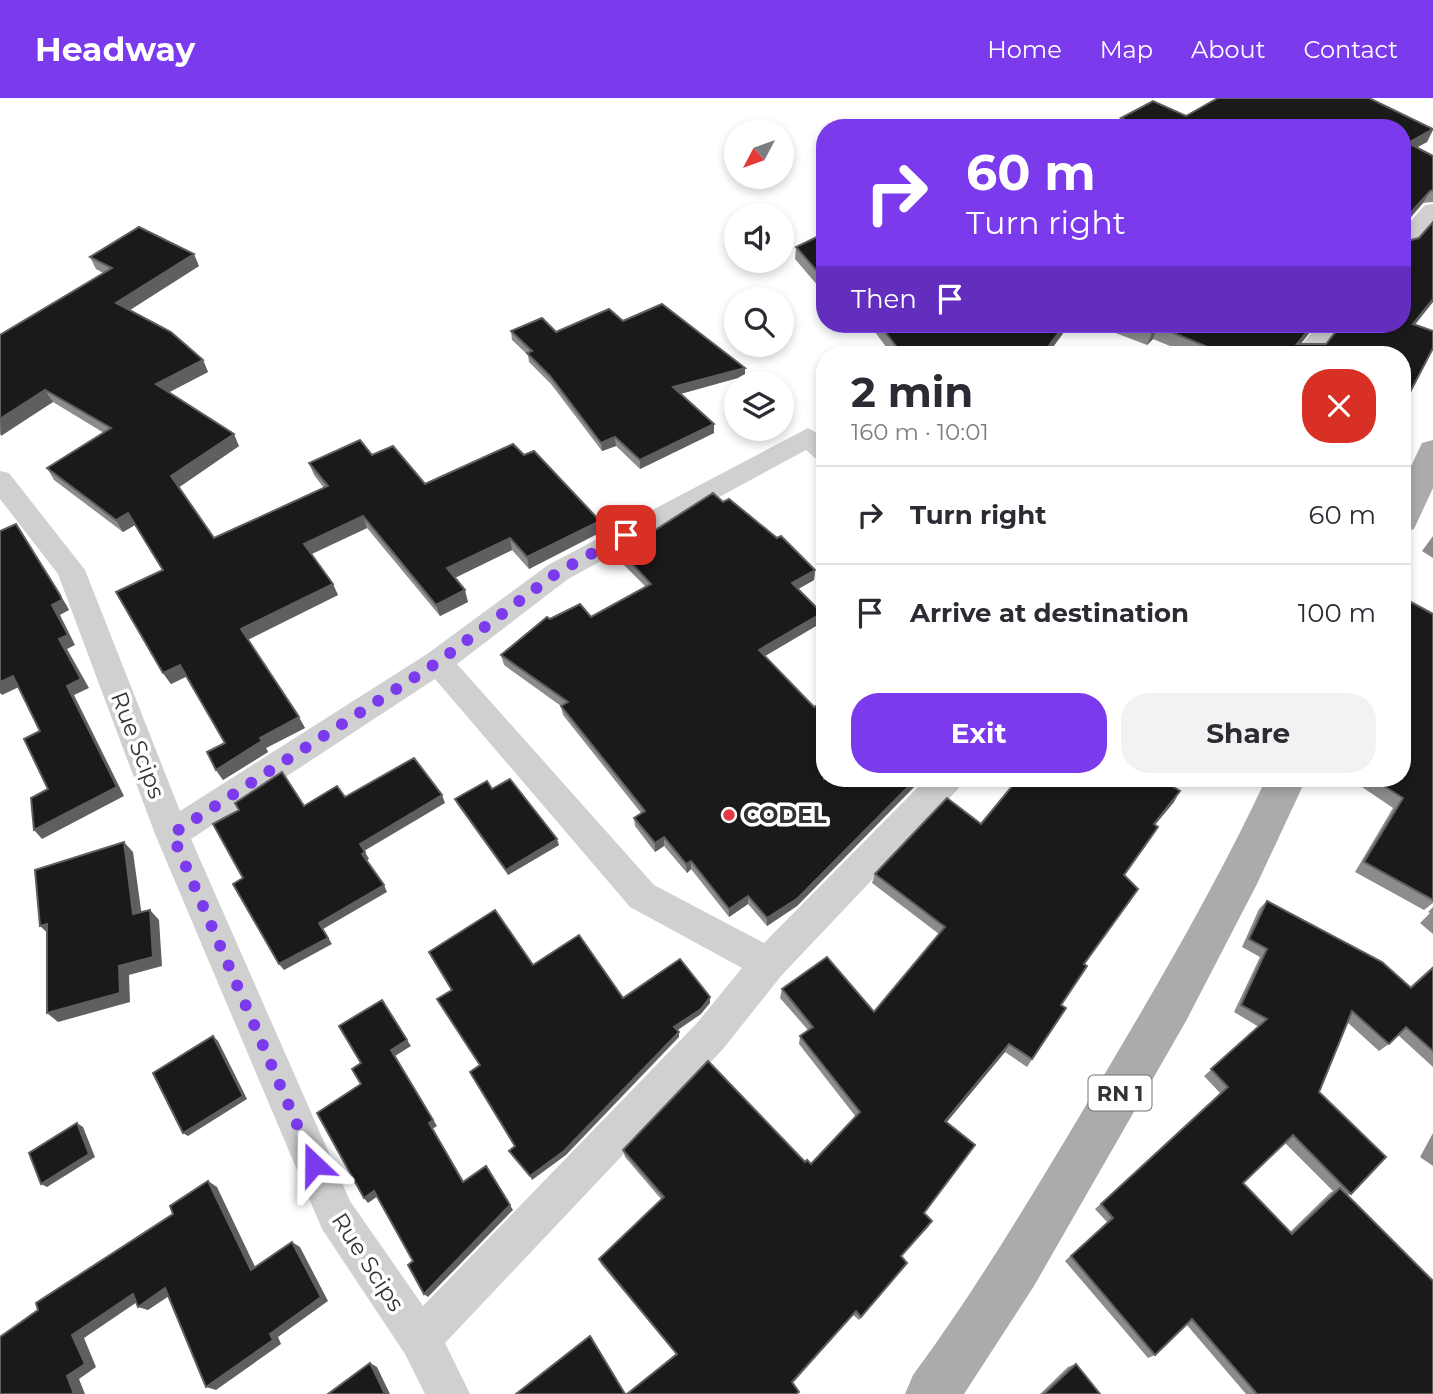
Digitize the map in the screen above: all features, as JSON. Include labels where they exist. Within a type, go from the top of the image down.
[{"type":"main road","points":[[1411,501],[1433,451]]},
{"type":"main road","name":"RN 1","points":[[932,1394],[981,1328],[1136,1065],[1252,854],[1282,787]]},
{"type":"street","points":[[1411,234],[1433,210]]},
{"type":"street","points":[[172,834],[438,662],[570,565],[808,437],[816,444]]},
{"type":"street","name":"Rue Scips","points":[[0,480],[71,570],[172,834],[336,1215],[420,1339],[448,1394]]},
{"type":"street","points":[[438,662],[642,896],[768,964]]},
{"type":"street","points":[[420,1339],[710,1036],[768,964],[939,787]]},
{"type":"building","points":[[1218,98],[1369,98],[1433,129],[1411,141],[1411,119],[1121,118],[1153,101],[1186,116]]},
{"type":"building","points":[[1411,145],[1433,156],[1433,190],[1411,212]]},
{"type":"building","points":[[1433,222],[1433,299],[1413,324],[1433,331],[1433,348],[1411,390],[1411,346],[1205,346],[1174,333],[1306,333],[1297,344],[1326,344],[1335,333],[1411,333],[1411,240],[1419,238]]},
{"type":"building","points":[[139,227],[194,254],[116,303],[171,332],[203,360],[156,384],[234,434],[171,476],[214,538],[328,486],[309,463],[360,440],[372,455],[393,446],[425,484],[513,444],[524,455],[534,451],[600,521],[527,557],[510,538],[447,568],[465,590],[436,605],[363,516],[304,544],[333,584],[241,629],[299,717],[260,738],[262,741],[216,770],[207,752],[225,743],[180,665],[163,673],[116,592],[163,570],[128,513],[116,520],[47,468],[111,428],[45,390],[0,419],[0,335],[112,268],[90,257]]},
{"type":"building","points":[[816,237],[816,270],[796,247]]},
{"type":"building","points":[[662,304],[724,352],[724,357],[731,357],[745,368],[724,371],[724,374],[673,387],[714,424],[640,460],[615,437],[601,443],[550,376],[527,353],[532,351],[511,331],[542,318],[556,332],[609,309],[623,321]]},
{"type":"building","points":[[886,333],[1058,333],[1049,346],[896,346]]},
{"type":"building","points":[[713,493],[723,502],[729,499],[777,538],[781,536],[815,570],[792,583],[816,607],[816,617],[759,650],[814,707],[816,706],[816,787],[908,787],[798,898],[767,918],[748,896],[729,909],[691,861],[686,864],[664,837],[655,843],[634,818],[645,811],[561,706],[568,702],[501,655],[547,617],[550,619],[580,604],[591,617],[651,584],[621,552]]},
{"type":"building","points":[[16,524],[62,600],[52,605],[68,635],[59,639],[81,679],[67,686],[117,787],[34,830],[31,798],[48,789],[24,739],[40,731],[13,676],[0,682],[0,531]]},
{"type":"building","points":[[1411,602],[1433,614],[1433,900],[1364,862],[1403,798],[1386,787],[1411,787]]},
{"type":"building","points":[[414,758],[442,795],[360,844],[365,852],[362,854],[384,885],[319,923],[328,938],[279,964],[233,884],[243,878],[213,824],[239,810],[235,803],[282,772],[304,806],[337,786],[345,797]]},
{"type":"building","points":[[510,779],[557,839],[506,870],[455,799],[487,781],[492,789]]},
{"type":"building","points":[[1011,787],[1174,787],[1180,791],[1154,824],[1158,827],[1124,875],[1138,889],[1084,964],[1087,966],[1061,1005],[1066,1008],[1032,1059],[1009,1044],[945,1121],[975,1145],[924,1213],[932,1221],[901,1256],[907,1263],[861,1317],[856,1311],[792,1382],[799,1392],[627,1394],[677,1354],[599,1259],[664,1197],[623,1150],[708,1061],[805,1162],[807,1160],[811,1164],[860,1112],[800,1036],[813,1027],[782,989],[827,957],[874,1012],[945,927],[875,874],[947,798],[981,824]]},
{"type":"building","points":[[124,842],[133,914],[150,910],[153,957],[119,966],[120,993],[47,1013],[47,924],[40,926],[35,870]]},
{"type":"building","points":[[1267,901],[1382,962],[1411,988],[1433,968],[1433,1051],[1406,1027],[1389,1044],[1352,1011],[1319,1092],[1386,1157],[1351,1194],[1293,1135],[1243,1183],[1292,1234],[1340,1188],[1433,1281],[1433,1394],[1257,1394],[1192,1319],[1155,1355],[1071,1256],[1113,1218],[1101,1204],[1228,1087],[1211,1069],[1267,1019],[1241,1005],[1267,949],[1249,939]]},
{"type":"building","points":[[495,910],[533,965],[579,935],[623,998],[680,959],[710,997],[701,1009],[674,1027],[679,1032],[564,1151],[530,1176],[509,1151],[515,1146],[470,1072],[480,1065],[437,999],[452,990],[429,952]]},
{"type":"building","points":[[382,1000],[407,1040],[391,1050],[433,1120],[429,1123],[463,1182],[486,1166],[510,1205],[424,1294],[408,1265],[413,1261],[374,1191],[364,1198],[317,1113],[361,1084],[352,1069],[361,1063],[339,1026]]},
{"type":"building","points":[[213,1036],[243,1096],[183,1133],[153,1073]]},
{"type":"building","points":[[77,1123],[89,1154],[41,1184],[29,1153]]},
{"type":"building","points":[[208,1181],[251,1270],[292,1242],[321,1297],[270,1334],[273,1340],[206,1387],[165,1288],[138,1307],[133,1294],[72,1335],[85,1364],[67,1376],[74,1394],[0,1394],[0,1337],[38,1310],[36,1303],[173,1214],[170,1206]]},
{"type":"building","points":[[590,1336],[625,1394],[516,1394]]},
{"type":"building","points":[[370,1363],[385,1394],[328,1394]]},
{"type":"building","points":[[1076,1364],[1100,1394],[1044,1394]]},
{"type":"place","name":"CODEL","points":[[729,815]]},
{"type":"route","points":[[314,1164],[172,834],[438,662],[558,572],[626,535]]}]
